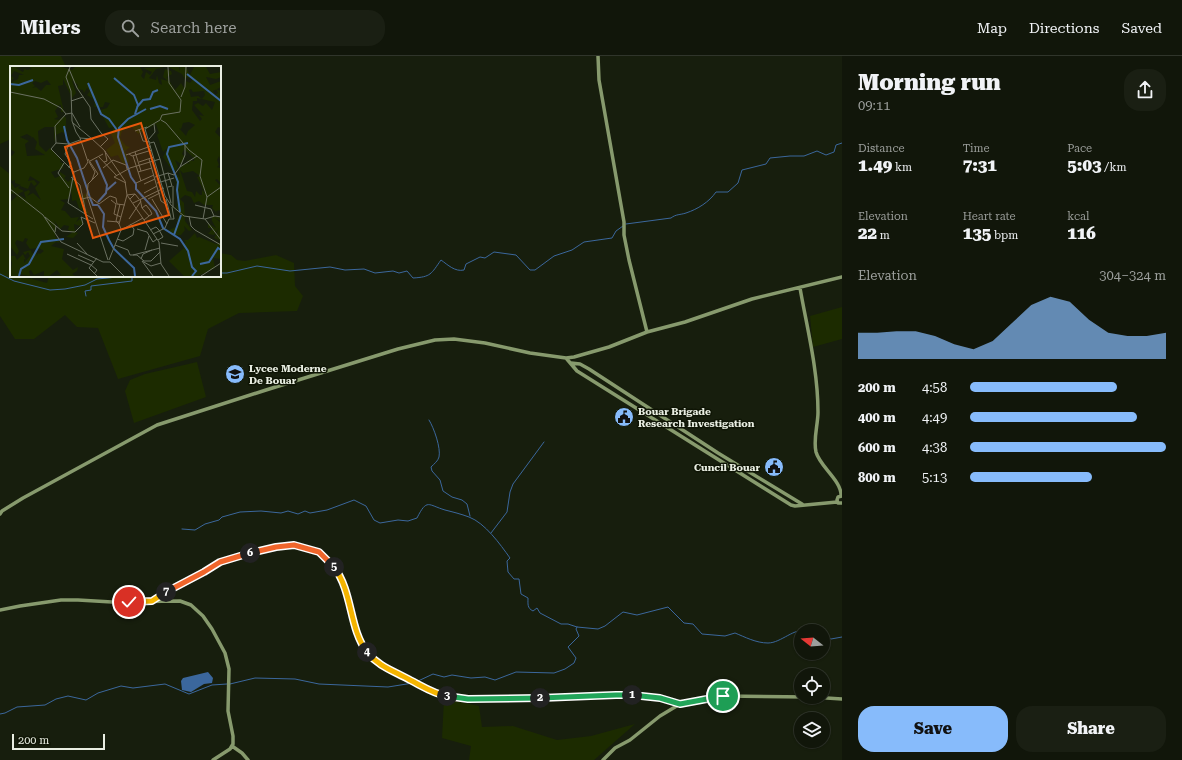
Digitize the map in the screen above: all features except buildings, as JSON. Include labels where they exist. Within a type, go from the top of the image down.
[{"type":"street","points":[[598,56],[598,80],[624,222],[624,235],[647,332]]},
{"type":"street","points":[[0,514],[2,511],[22,498],[157,425],[175,418],[210,409],[398,349],[435,340],[454,339],[485,343],[530,353],[566,358],[574,357],[609,347],[647,332],[685,322],[752,299],[842,277]]},
{"type":"street","points":[[800,288],[816,386],[818,413],[815,440],[816,451],[822,464],[840,488],[842,496],[838,497],[837,502]]},
{"type":"street","points":[[566,358],[577,371],[791,505],[842,503]]},
{"type":"street","points":[[571,363],[580,364],[585,367],[804,505]]},
{"type":"street","points":[[610,392],[614,386]]},
{"type":"street","points":[[756,483],[759,478]]},
{"type":"street","points":[[152,601],[184,581],[194,578],[220,562],[228,559],[284,545],[316,550],[323,555],[342,578],[362,646],[368,654],[383,666],[434,692],[442,695],[468,699],[629,695],[660,698],[680,704]]},
{"type":"street","points":[[0,610],[61,600],[112,602],[180,601],[191,605],[203,616],[212,629],[225,653],[229,669],[228,702],[233,736],[232,746],[214,760]]},
{"type":"street","points":[[603,760],[615,748],[630,740],[660,716],[680,704],[723,696],[794,697]]},
{"type":"street","points":[[830,698],[842,699]]},
{"type":"street","points":[[232,746],[242,753],[248,760]]},
{"type":"green space","points":[[0,56],[61,56],[66,66],[10,66],[10,139],[0,144]]},
{"type":"green space","points":[[0,166],[10,174],[10,277],[25,277],[31,279],[33,277],[32,279],[47,283],[49,277],[221,277],[221,253],[231,255],[237,260],[245,261],[276,255],[294,263],[295,286],[303,296],[297,311],[239,313],[208,329],[200,356],[118,379],[98,328],[77,327],[65,315],[34,339],[15,339],[0,316]]},
{"type":"green space","points":[[842,307],[842,339],[813,347],[810,316]]},
{"type":"green space","points":[[197,362],[206,397],[134,423],[125,391],[130,380],[145,374]]},
{"type":"green space","points":[[444,699],[479,706],[482,727],[513,726],[557,740],[591,736],[635,724],[594,760],[469,760],[471,746],[442,738]]},
{"type":"water","points":[[208,672],[213,678],[212,683],[204,684],[191,692],[182,690],[181,681],[183,678]]},
{"type":"waterway","points":[[626,224],[671,218],[695,209],[707,202],[716,192],[728,192],[738,183],[742,170],[766,164],[770,158],[804,156],[817,151],[826,155],[834,152],[836,145],[842,143]]},
{"type":"waterway","points":[[221,273],[257,266],[290,271],[330,267],[345,270],[364,269],[375,273],[393,271],[399,273],[407,271],[413,278],[427,276],[435,269],[441,260],[455,269],[464,270],[466,264],[480,257],[485,258],[494,252],[516,255],[530,270],[535,270],[554,256],[572,250],[584,242],[612,238],[616,231],[623,226]]},
{"type":"waterway","points":[[0,274],[14,281],[50,290],[85,285],[97,279],[118,277]]},
{"type":"waterway","points":[[86,296],[85,291],[91,290],[91,286],[132,281],[132,277]]},
{"type":"waterway","points":[[429,420],[437,438],[439,449],[439,457],[431,467],[432,471],[440,480],[443,491],[467,504],[470,516]]},
{"type":"waterway","points":[[491,533],[507,512],[510,492],[513,484],[544,442]]},
{"type":"waterway","points":[[182,529],[195,530],[205,524],[219,520],[222,517],[240,512],[261,511],[281,513],[288,511],[298,514],[305,511],[310,513],[327,510],[354,500],[366,506],[374,520],[380,523],[398,520],[408,521],[417,518],[426,505],[431,505],[469,517],[481,524],[497,540],[510,558],[507,561],[508,572],[514,579],[519,579],[521,594],[528,598],[528,606],[530,609],[533,611],[537,608],[540,613],[561,624],[598,629],[605,626],[623,612],[637,615],[668,607],[684,623],[693,624],[702,634],[725,636],[735,633],[755,641],[768,643],[778,641],[794,632]]},
{"type":"waterway","points":[[416,682],[433,674],[444,677],[452,675],[471,678],[485,677],[495,680],[516,672],[554,673],[565,669],[574,663],[576,658],[568,647],[579,636],[576,629],[577,627]]},
{"type":"waterway","points":[[830,638],[842,637]]},
{"type":"waterway","points":[[230,684],[255,678],[295,679],[319,684],[388,687],[413,683]]},
{"type":"waterway","points":[[0,714],[17,707],[45,705],[56,699],[68,696],[86,700],[98,693],[121,686],[133,688],[165,684],[189,694],[212,685],[227,684]]},
{"type":"place","name":"Lycee Moderne De Bouar","points":[[235,374]]},
{"type":"place","name":"Bouar Brigade Research Investigation","points":[[624,417]]},
{"type":"place","name":"Cuncil Bouar","points":[[774,467]]},
{"type":"route","points":[[129,602],[152,601],[184,581],[194,578],[220,562],[228,559],[284,545],[294,545],[319,552],[338,572],[344,583],[358,636],[362,646],[368,654],[375,661],[391,671],[442,695],[468,699],[510,699],[629,695],[660,698],[675,701],[680,704],[723,696]]}]
